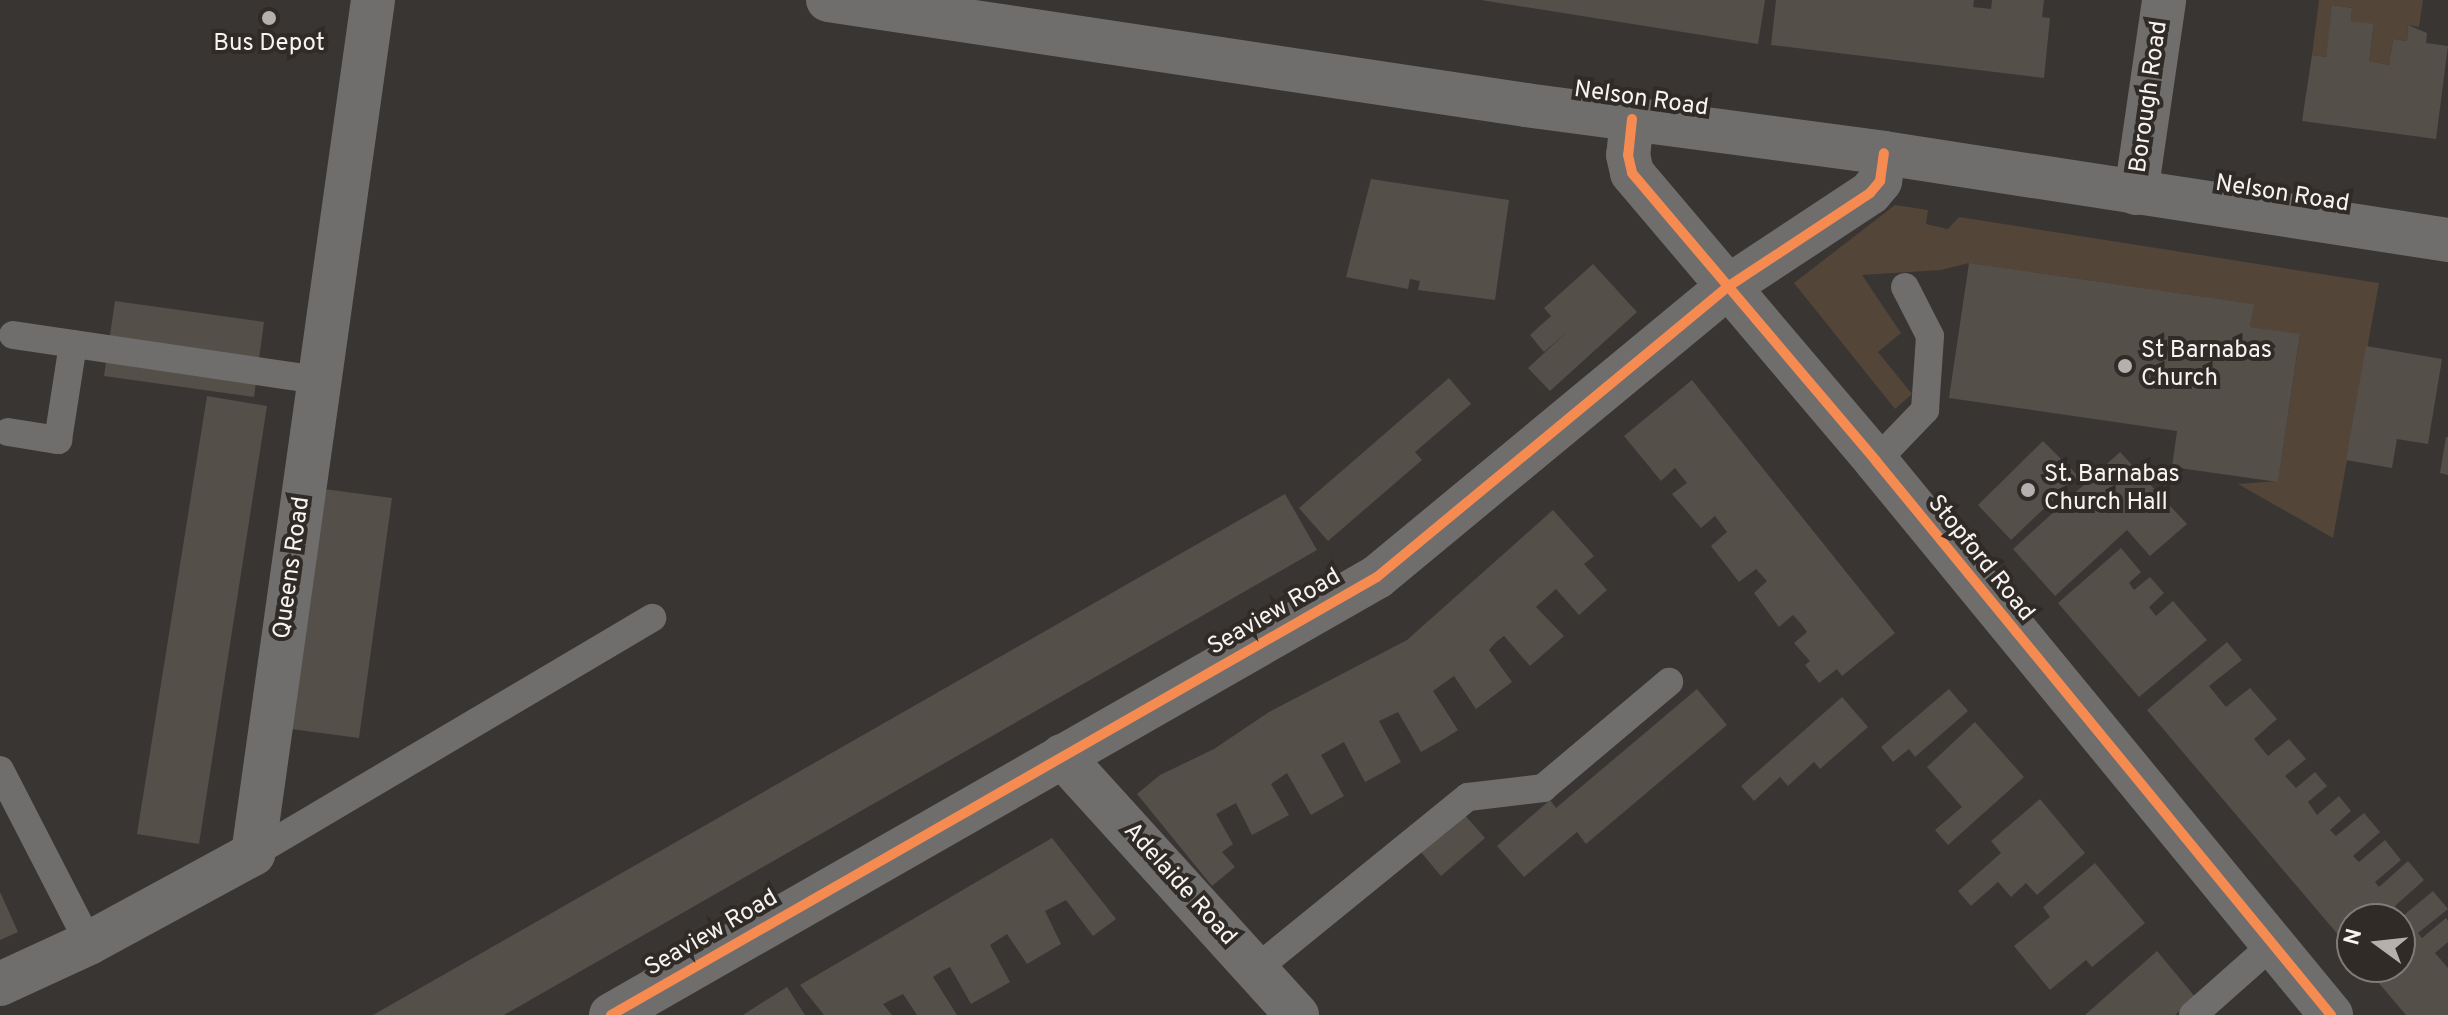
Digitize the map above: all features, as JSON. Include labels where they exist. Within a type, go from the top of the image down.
[{"type":"street","name":"Queens Road","points":[[253,854],[373,0]]},
{"type":"street","name":"Nelson Road","points":[[828,0],[1632,119],[1884,153],[2448,240]]},
{"type":"street","name":"Borough Road","points":[[2136,193],[2164,0]]},
{"type":"street","name":"Stopford Road","points":[[1632,119],[1628,155],[1632,173],[1876,461],[2331,1015]]},
{"type":"street","name":"Seaview Road","points":[[611,1015],[1377,577],[1729,286],[1874,190],[1880,181],[1884,153]]},
{"type":"street","name":"Adelaide Road","points":[[1062,756],[1297,1015]]},
{"type":"street","points":[[0,984],[89,943],[253,854]]},
{"type":"lane","points":[[1876,461],[1925,410],[1930,336],[1905,287]]},
{"type":"lane","points":[[13,335],[319,380]]},
{"type":"lane","points":[[8,432],[58,440],[73,344]]},
{"type":"lane","points":[[253,854],[652,618]]},
{"type":"lane","points":[[1256,969],[1468,797],[1543,788],[1669,682]]},
{"type":"lane","points":[[0,770],[89,943]]},
{"type":"lane","points":[[2193,1015],[2272,945]]},
{"type":"shaded area","points":[[2319,0],[2423,0],[2419,27],[2408,25],[2407,41],[2393,39],[2389,65],[2369,61],[2374,25],[2351,21],[2352,8],[2333,5],[2326,57],[2312,55]]},
{"type":"shaded area","points":[[1895,205],[1928,210],[1926,224],[1948,229],[1959,217],[2379,283],[2333,538],[2238,484],[2278,481],[2300,335],[2250,327],[2253,304],[1969,263],[1941,270],[1862,275],[1901,333],[1878,352],[1912,394],[1895,409],[1794,283]]},
{"type":"building","points":[[1481,0],[1765,0],[1758,44]]},
{"type":"building","points":[[1776,0],[1974,0],[1973,7],[1991,9],[1992,0],[2044,0],[2042,17],[2050,18],[2044,78],[1771,45]]},
{"type":"building","points":[[2332,5],[2352,8],[2351,21],[2374,24],[2369,61],[2389,65],[2393,39],[2407,41],[2408,25],[2427,33],[2426,43],[2448,46],[2436,139],[2302,121],[2312,55],[2326,57]]},
{"type":"building","points":[[1371,179],[1509,200],[1495,300],[1418,290],[1420,281],[1410,279],[1408,289],[1346,277]]},
{"type":"building","name":"St Barnabas Church","points":[[1969,263],[2254,304],[2250,327],[2300,334],[2278,482],[2172,467],[2177,431],[1949,398]]},
{"type":"building","points":[[1593,264],[1637,312],[1550,391],[1528,368],[1568,331],[1544,352],[1530,335],[1551,316],[1544,308]]},
{"type":"building","points":[[115,301],[264,322],[254,397],[104,376]]},
{"type":"building","points":[[2366,346],[2442,359],[2428,444],[2397,439],[2392,468],[2346,460]]},
{"type":"building","points":[[1449,378],[1471,404],[1415,452],[1422,460],[1328,541],[1299,508]]},
{"type":"building","points":[[1692,380],[1895,633],[1842,676],[1837,669],[1819,683],[1805,665],[1810,661],[1794,643],[1807,632],[1802,625],[1793,615],[1779,627],[1754,593],[1767,581],[1756,569],[1739,582],[1711,546],[1727,532],[1715,516],[1701,528],[1672,494],[1687,483],[1675,468],[1661,481],[1624,436]]},
{"type":"building","points":[[207,396],[267,406],[199,844],[137,834]]},
{"type":"building","points":[[2448,437],[2448,475],[2440,473]]},
{"type":"building","name":"St. Barnabas Church Hall","points":[[2043,441],[2078,476],[2011,540],[1978,505]]},
{"type":"building","points":[[2120,452],[2187,524],[2150,556],[2127,530],[2055,596],[2013,549]]},
{"type":"building","points":[[324,489],[392,498],[359,738],[291,729]]},
{"type":"building","points":[[1285,494],[1317,550],[504,1015],[373,1015]]},
{"type":"building","points":[[1553,510],[1594,556],[1584,564],[1607,590],[1579,615],[1556,589],[1536,607],[1564,636],[1530,666],[1504,636],[1496,642],[1489,650],[1512,682],[1476,709],[1454,676],[1433,691],[1458,730],[1439,742],[1421,752],[1398,712],[1379,721],[1401,762],[1365,782],[1344,742],[1321,755],[1344,796],[1311,815],[1287,773],[1271,784],[1289,815],[1252,835],[1236,803],[1216,814],[1233,844],[1222,852],[1235,867],[1212,886],[1137,794],[1160,775],[1214,749],[1269,712],[1407,640]]},
{"type":"building","points":[[2121,548],[2141,572],[2129,583],[2134,590],[2150,577],[2164,593],[2149,607],[2156,616],[2173,601],[2207,640],[2139,697],[2058,603]]},
{"type":"building","points":[[2227,642],[2242,660],[2209,686],[2226,707],[2250,688],[2277,719],[2254,739],[2268,756],[2289,739],[2306,759],[2285,776],[2296,788],[2315,772],[2327,786],[2308,802],[2317,815],[2339,796],[2351,811],[2330,830],[2336,836],[2364,813],[2380,832],[2353,856],[2359,862],[2385,840],[2401,860],[2375,882],[2379,887],[2408,861],[2424,880],[2398,903],[2336,903],[2336,932],[2147,710]]},
{"type":"building","points":[[1697,689],[1727,725],[1586,844],[1577,832],[1524,877],[1497,846],[1550,800],[1556,808]]},
{"type":"building","points":[[1949,689],[1968,711],[1915,757],[1909,749],[1893,762],[1881,747]]},
{"type":"building","points":[[1842,697],[1868,727],[1820,769],[1814,762],[1788,786],[1780,777],[1754,801],[1741,786]]},
{"type":"building","points":[[1975,722],[2024,777],[1948,845],[1935,830],[1962,807],[1927,767]]},
{"type":"building","points":[[2040,799],[2085,853],[2037,895],[2026,883],[2011,897],[1998,882],[1971,906],[1958,891],[2001,853],[1991,841]]},
{"type":"building","points":[[1464,814],[1485,838],[1441,876],[1420,851]]},
{"type":"building","points":[[1052,838],[1116,919],[1093,936],[1066,900],[1045,911],[1061,944],[1027,964],[1007,934],[990,945],[1010,982],[971,1004],[950,967],[933,977],[957,1015],[917,1015],[903,994],[883,1004],[892,1015],[824,1015],[800,985]]},
{"type":"building","points":[[2095,863],[2145,923],[2092,967],[2086,960],[2050,990],[2014,946],[2050,917],[2043,907]]},
{"type":"building","points":[[2433,891],[2448,909],[2418,933],[2422,938],[2446,918],[2448,921],[2448,942],[2435,953],[2448,968],[2448,1015],[2406,1015],[2379,983],[2416,983],[2416,905]]},
{"type":"building","points":[[0,892],[18,932],[0,940]]},
{"type":"building","points":[[2157,951],[2196,998],[2175,1015],[2085,1015]]},
{"type":"building","points":[[787,987],[805,1015],[743,1015],[760,1004]]},
{"type":"cycle path","points":[[1632,119],[1628,155],[1632,173],[1876,461],[2331,1015]]},
{"type":"cycle path","points":[[611,1015],[1377,577],[1729,286],[1870,193],[1880,181],[1884,153]]},
{"type":"place","name":"Bus Depot","points":[[269,18]]},
{"type":"place","name":"St Barnabas Church","points":[[2125,366]]},
{"type":"place","name":"St. Barnabas Church Hall","points":[[2028,490]]}]
